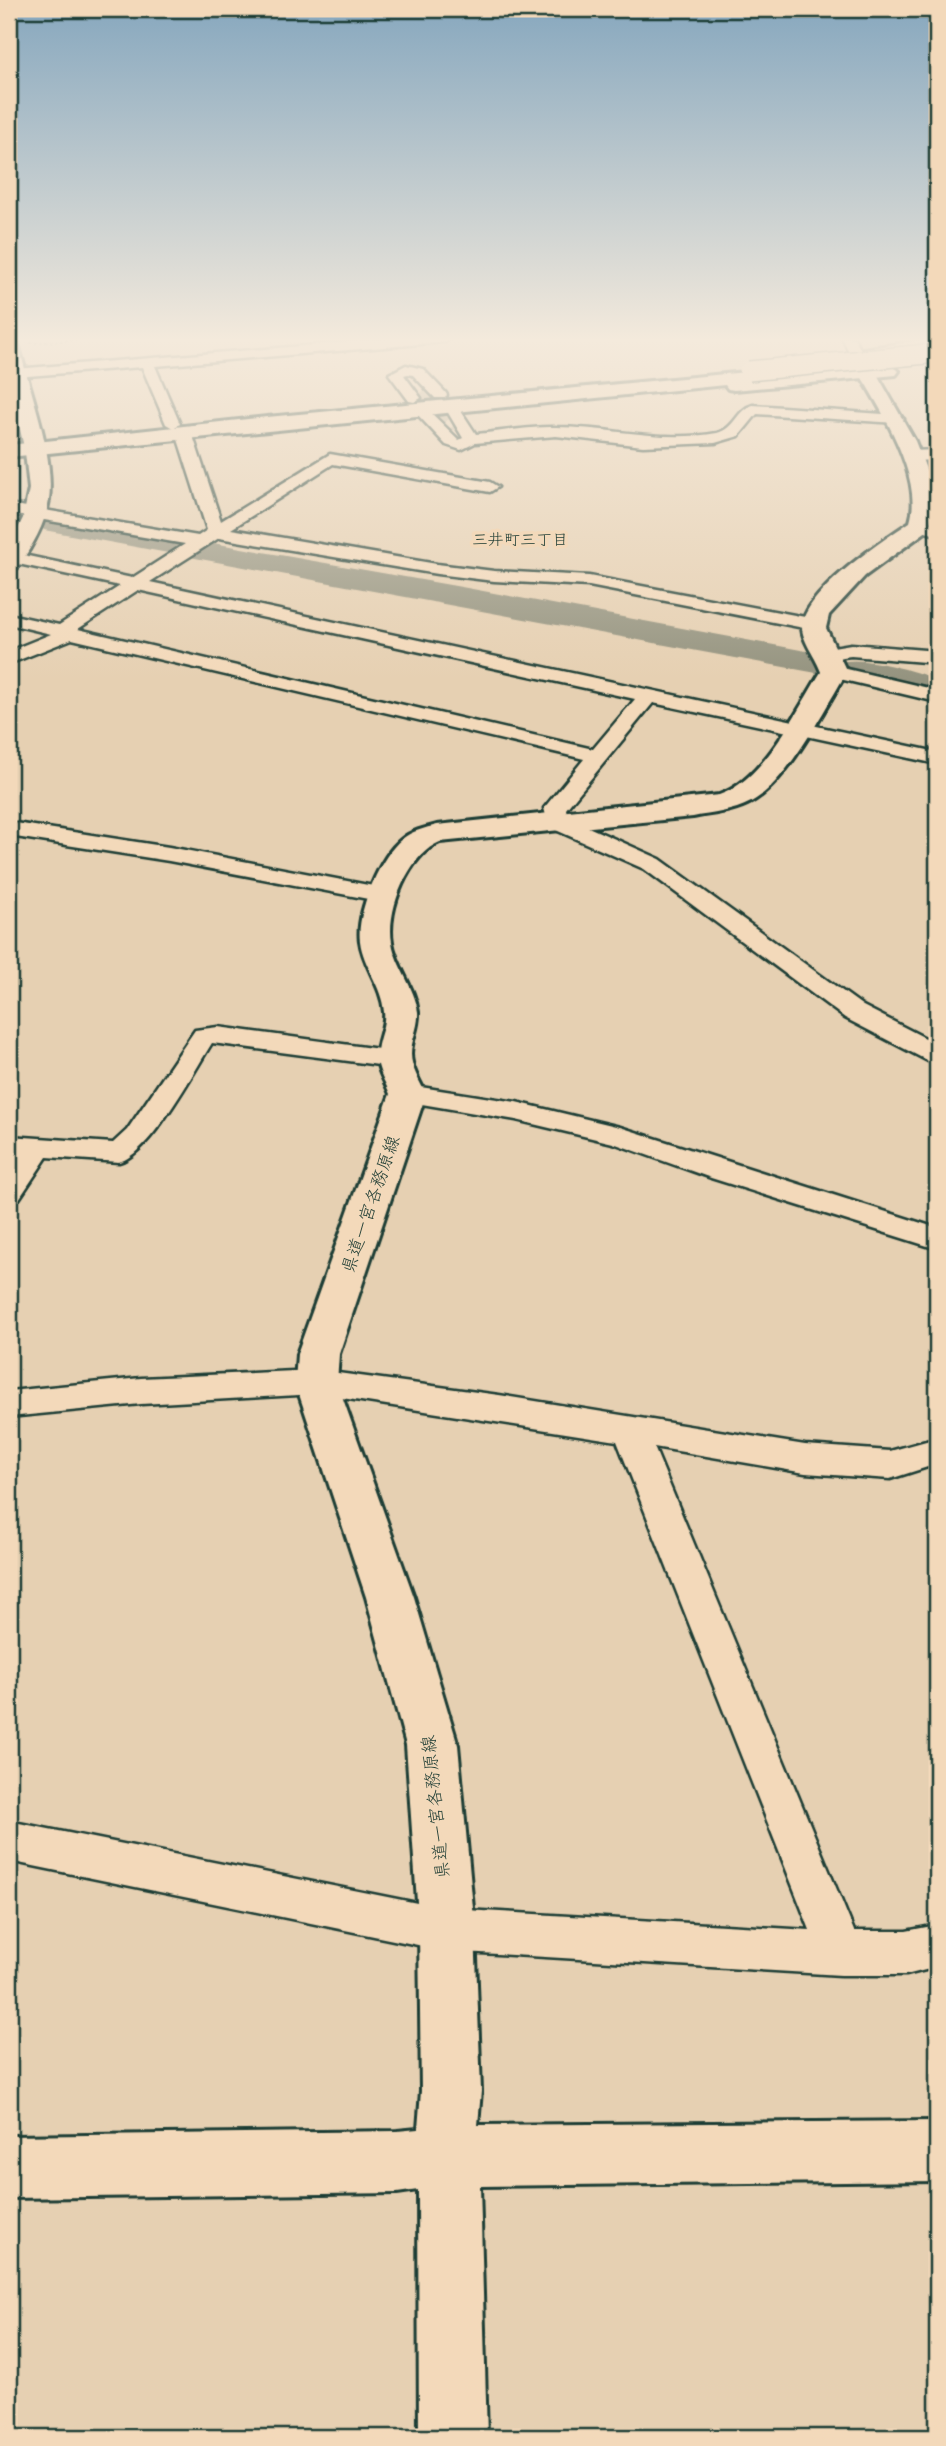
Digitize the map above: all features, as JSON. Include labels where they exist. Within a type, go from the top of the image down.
[{"type":"main road","points":[[10,559],[35,514],[39,490],[33,452]]},
{"type":"main road","name":"県道一宮各務原線","points":[[453,2437],[450,2201],[446,2156],[451,2091],[447,1930],[432,1745],[390,1597],[316,1382],[318,1354],[401,1077],[402,1015],[399,997],[387,976],[375,939],[384,895],[408,849],[423,838],[437,834],[728,802],[743,796],[757,784],[799,727],[825,649],[838,587],[932,525],[926,502],[924,456]]},
{"type":"main road","points":[[9,2167],[397,2162],[446,2156],[937,2151]]},
{"type":"street","points":[[193,452],[216,532]]},
{"type":"street","points":[[9,658],[65,633],[330,459],[490,487],[480,473]]},
{"type":"street","points":[[9,509],[194,546]]},
{"type":"street","points":[[216,532],[460,572],[589,581],[825,649],[937,696]]},
{"type":"street","points":[[10,559],[139,584],[937,758]]},
{"type":"street","points":[[9,620],[598,756]]},
{"type":"street","points":[[825,649],[937,657]]},
{"type":"street","points":[[649,695],[555,808],[557,822],[652,863],[854,1012],[937,1055]]},
{"type":"street","points":[[9,829],[181,856],[384,895]]},
{"type":"street","points":[[9,1145],[119,1153],[137,1138],[204,1036],[218,1035],[401,1077],[516,1111],[620,1136],[937,1239]]},
{"type":"street","points":[[9,1192],[39,1147]]},
{"type":"street","points":[[9,1404],[141,1391],[316,1382],[805,1459],[890,1465],[937,1451]]},
{"type":"street","points":[[630,1430],[841,1953]]},
{"type":"street","points":[[9,1841],[447,1930],[841,1953],[906,1953],[937,1946]]},
{"type":"waterway","points":[[54,524],[467,597],[822,664]]},
{"type":"waterway","points":[[850,669],[911,681],[937,690]]},
{"type":"district","name":"三井町三丁目","points":[[520,539]]}]
